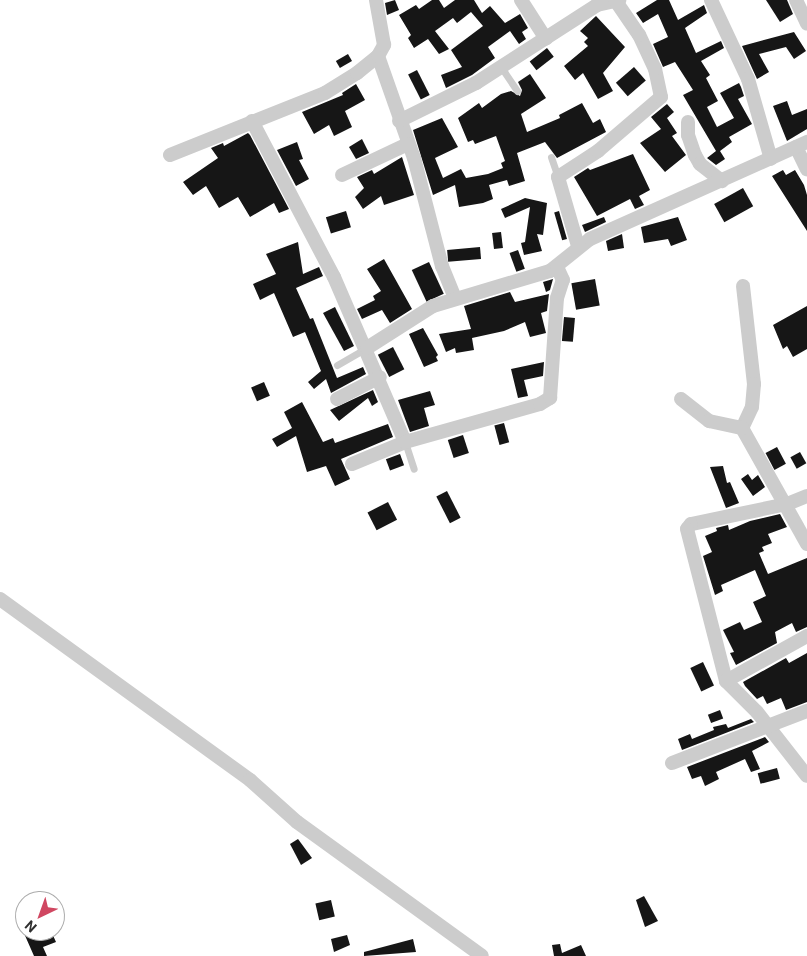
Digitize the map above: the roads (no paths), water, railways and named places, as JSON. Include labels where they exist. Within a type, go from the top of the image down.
[{"type":"street","points":[[170,155],[325,93],[357,74],[378,56],[384,45],[385,36],[376,0]]},
{"type":"street","points":[[521,0],[546,39]]},
{"type":"street","points":[[399,120],[501,67],[597,5],[617,0],[639,36],[655,70],[661,97],[598,151],[558,177],[578,246]]},
{"type":"street","points":[[711,0],[748,78],[771,159]]},
{"type":"street","points":[[796,0],[807,24]]},
{"type":"street","points":[[378,56],[408,144],[442,266],[456,299]]},
{"type":"street","points":[[252,121],[334,277],[380,377],[405,442]]},
{"type":"street","points":[[688,122],[688,136],[700,164],[722,181]]},
{"type":"street","points":[[342,175],[408,144]]},
{"type":"street","points":[[367,348],[422,312],[456,299],[557,267],[578,246],[802,144],[807,170]]},
{"type":"street","points":[[352,464],[405,442],[540,404],[550,398],[558,298],[563,280],[557,267]]},
{"type":"street","points":[[742,428],[752,407],[754,384],[744,286]]},
{"type":"street","points":[[337,399],[380,377]]},
{"type":"street","points":[[681,399],[709,421],[742,428],[787,504],[807,544]]},
{"type":"street","points":[[807,496],[787,504],[691,524],[687,529],[726,680],[807,776]]},
{"type":"street","points":[[0,599],[250,780],[297,822],[482,956]]},
{"type":"street","points":[[726,680],[807,636]]},
{"type":"street","points":[[672,763],[768,729],[807,712]]},
{"type":"lane","points":[[501,67],[517,91]]},
{"type":"lane","points":[[551,157],[558,177]]},
{"type":"lane","points":[[337,365],[367,348]]},
{"type":"lane","points":[[405,442],[414,469]]}]
